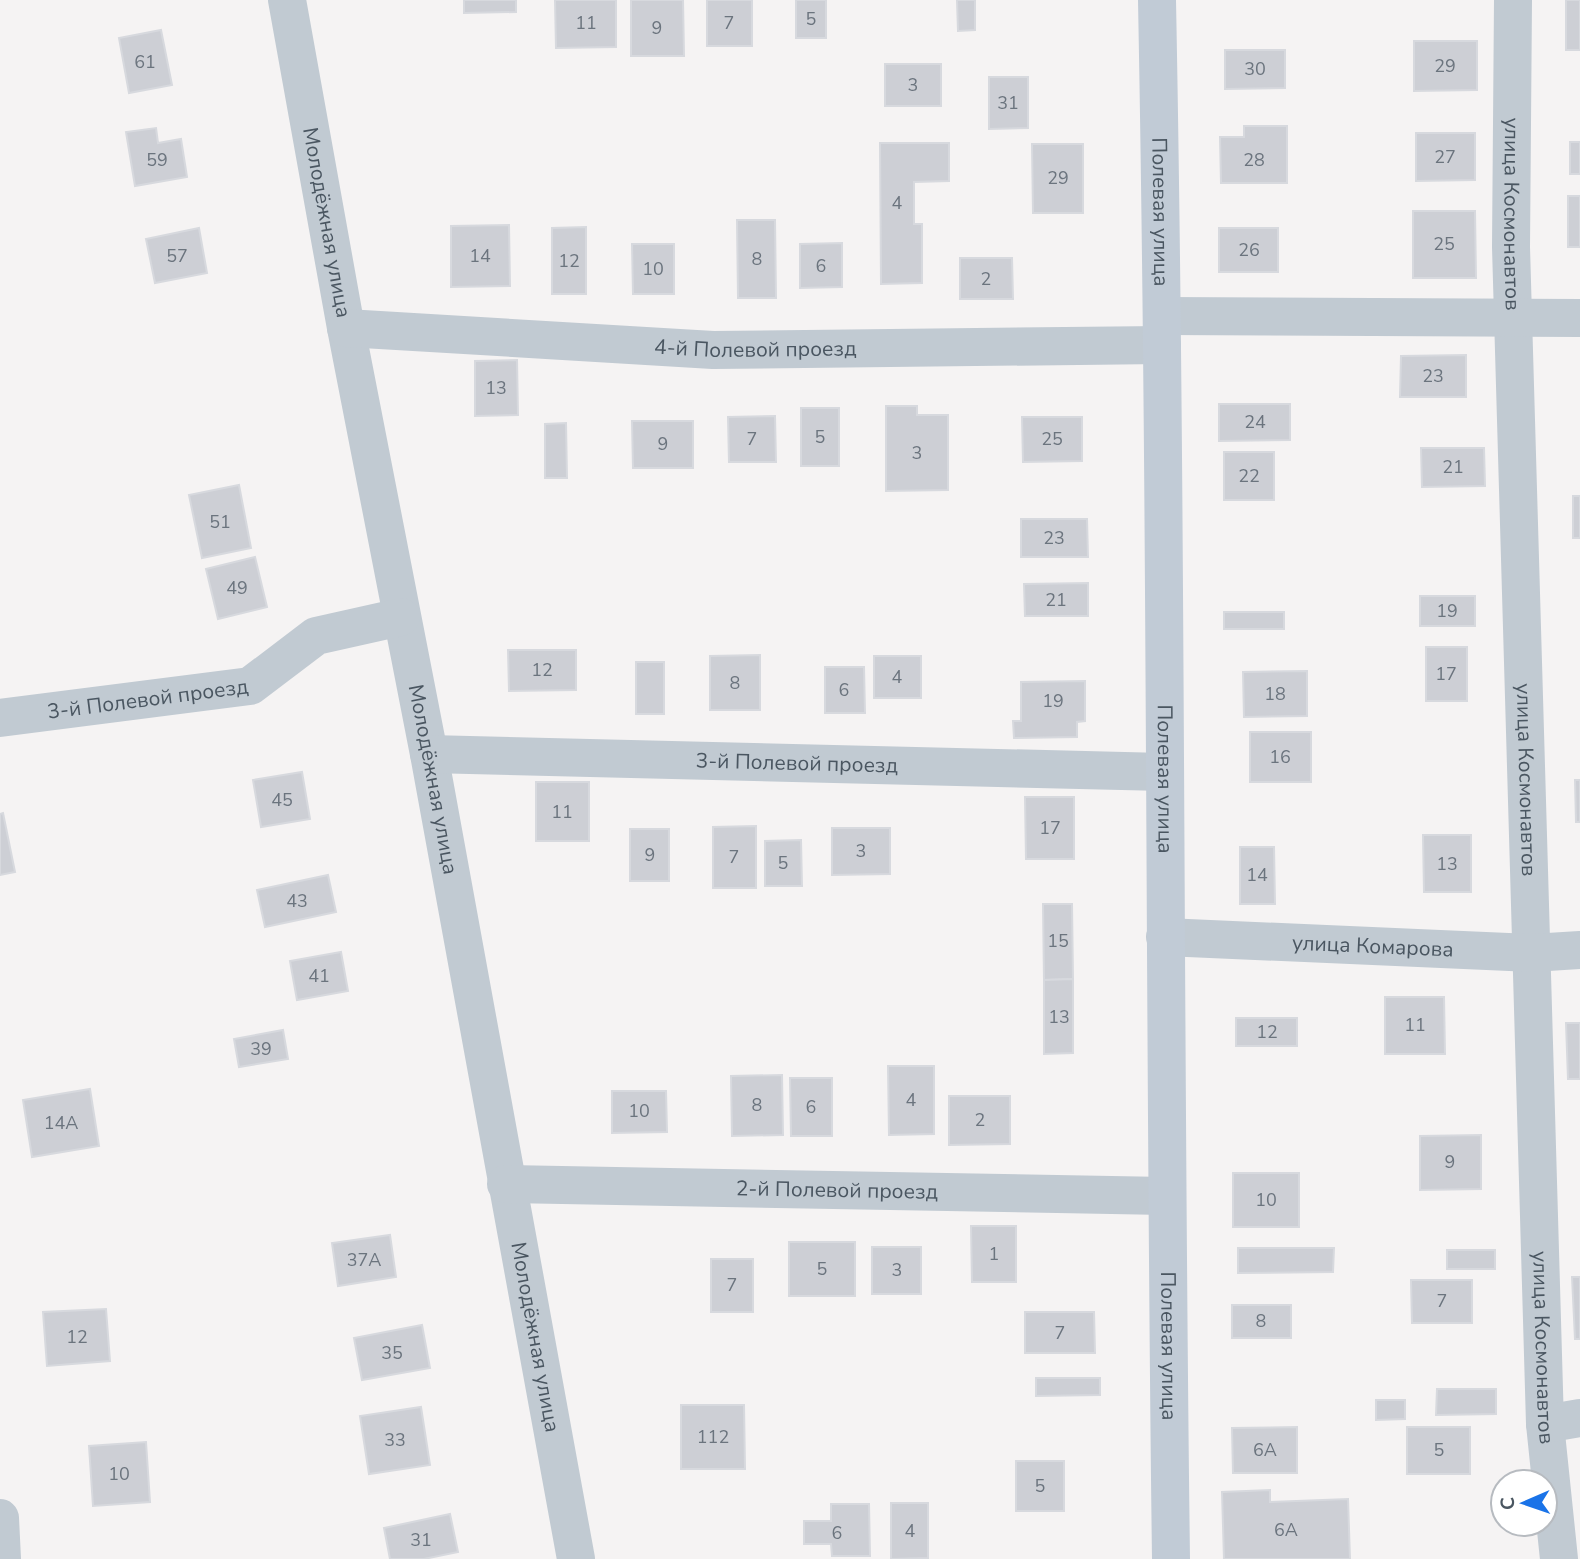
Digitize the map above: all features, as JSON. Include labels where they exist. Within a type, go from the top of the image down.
[{"type":"street","name":"Молодёжная улица","points":[[288,0],[346,328],[429,754],[576,1559]]},
{"type":"street","name":"Полевая улица","points":[[1157,0],[1163,330],[1166,1196],[1171,1559]]},
{"type":"street","name":"улица Космонавтов","points":[[1513,0],[1513,319],[1532,953],[1562,1421],[1559,1559]]},
{"type":"street","name":"4-й Полевой проезд","points":[[346,328],[713,350],[1163,330],[1580,318]]},
{"type":"street","name":"3-й Полевой проезд","points":[[0,718],[250,685],[316,636],[401,617]]},
{"type":"street","name":"3-й Полевой проезд","points":[[429,754],[1164,772]]},
{"type":"street","name":"улица Комарова","points":[[1165,937],[1532,953],[1580,950]]},
{"type":"street","name":"2-й Полевой проезд","points":[[506,1184],[1166,1196]]},
{"type":"street","points":[[0,1518],[2,1559]]},
{"type":"building","points":[[464,0],[516,0],[516,12],[464,13]]},
{"type":"building","points":[[555,0],[616,0],[616,47],[556,48]]},
{"type":"building","points":[[631,0],[683,0],[684,56],[631,56]]},
{"type":"building","points":[[707,0],[752,0],[752,46],[707,46]]},
{"type":"building","points":[[796,0],[826,0],[826,38],[796,38]]},
{"type":"building","points":[[957,0],[975,0],[975,30],[958,31]]},
{"type":"building","points":[[1566,0],[1580,0],[1580,50],[1566,50]]},
{"type":"building","points":[[161,30],[172,85],[129,93],[119,38]]},
{"type":"building","points":[[1414,41],[1477,41],[1477,90],[1414,91]]},
{"type":"building","points":[[1225,50],[1285,50],[1285,88],[1225,89]]},
{"type":"building","points":[[885,64],[941,64],[941,106],[885,106]]},
{"type":"building","points":[[989,77],[1028,77],[1028,128],[989,129]]},
{"type":"building","points":[[1244,126],[1287,126],[1287,183],[1221,183],[1220,137],[1244,137]]},
{"type":"building","points":[[156,128],[158,143],[181,139],[187,177],[135,186],[126,132]]},
{"type":"building","points":[[1416,133],[1475,133],[1475,180],[1416,181]]},
{"type":"building","points":[[1570,142],[1580,142],[1580,174],[1570,174]]},
{"type":"building","points":[[880,143],[949,143],[949,181],[914,182],[914,224],[922,224],[922,283],[881,284]]},
{"type":"building","points":[[1032,144],[1083,144],[1083,213],[1033,213]]},
{"type":"building","points":[[1568,196],[1580,196],[1580,247],[1568,247]]},
{"type":"building","points":[[1413,211],[1475,211],[1476,278],[1413,278]]},
{"type":"building","points":[[737,220],[775,220],[776,298],[738,298]]},
{"type":"building","points":[[509,225],[510,286],[451,287],[451,226]]},
{"type":"building","points":[[586,227],[586,294],[552,294],[552,228]]},
{"type":"building","points":[[199,228],[207,273],[155,283],[146,239]]},
{"type":"building","points":[[1219,228],[1278,228],[1278,272],[1219,272]]},
{"type":"building","points":[[842,243],[842,287],[800,288],[800,244]]},
{"type":"building","points":[[632,244],[674,244],[674,294],[633,294]]},
{"type":"building","points":[[960,258],[1012,258],[1013,299],[960,299]]},
{"type":"building","points":[[1466,355],[1466,397],[1400,397],[1401,356]]},
{"type":"building","points":[[517,360],[518,415],[475,416],[475,361]]},
{"type":"building","points":[[1219,404],[1290,404],[1290,440],[1219,441]]},
{"type":"building","points":[[886,406],[917,406],[917,415],[948,415],[948,490],[886,491]]},
{"type":"building","points":[[801,408],[839,408],[839,466],[801,466]]},
{"type":"building","points":[[775,416],[776,462],[729,462],[728,417]]},
{"type":"building","points":[[1022,417],[1082,417],[1082,461],[1023,462]]},
{"type":"building","points":[[632,421],[693,421],[693,468],[633,468]]},
{"type":"building","points":[[566,423],[567,478],[545,478],[545,424]]},
{"type":"building","points":[[1421,448],[1484,448],[1485,486],[1422,487]]},
{"type":"building","points":[[1224,452],[1274,452],[1274,500],[1224,500]]},
{"type":"building","points":[[239,485],[251,548],[202,558],[189,495]]},
{"type":"building","points":[[1573,496],[1580,496],[1580,538],[1573,538]]},
{"type":"building","points":[[1021,519],[1087,519],[1088,557],[1021,557]]},
{"type":"building","points":[[255,557],[267,607],[218,619],[206,569]]},
{"type":"building","points":[[1088,583],[1088,616],[1025,616],[1024,584]]},
{"type":"building","points":[[1420,596],[1475,596],[1475,626],[1420,626]]},
{"type":"building","points":[[1224,612],[1284,612],[1284,629],[1224,629]]},
{"type":"building","points":[[1426,647],[1467,647],[1467,701],[1426,701]]},
{"type":"building","points":[[508,650],[576,650],[576,690],[509,691]]},
{"type":"building","points":[[760,655],[760,710],[710,710],[710,656]]},
{"type":"building","points":[[874,656],[921,656],[921,698],[874,698]]},
{"type":"building","points":[[636,662],[664,662],[664,714],[636,714]]},
{"type":"building","points":[[825,667],[864,667],[865,713],[825,713]]},
{"type":"building","points":[[1307,671],[1307,716],[1244,717],[1243,672]]},
{"type":"building","points":[[1085,681],[1085,721],[1077,722],[1077,737],[1014,738],[1013,721],[1021,721],[1021,682]]},
{"type":"building","points":[[1250,732],[1311,732],[1311,782],[1250,782]]},
{"type":"building","points":[[302,772],[310,819],[261,827],[253,780]]},
{"type":"building","points":[[1575,780],[1580,780],[1580,822],[1576,822]]},
{"type":"building","points":[[536,782],[589,782],[589,841],[536,841]]},
{"type":"building","points":[[1025,797],[1074,797],[1074,859],[1026,859]]},
{"type":"building","points":[[3,813],[15,872],[0,875],[0,814]]},
{"type":"building","points":[[756,826],[756,888],[713,888],[713,827]]},
{"type":"building","points":[[832,828],[890,828],[890,874],[832,875]]},
{"type":"building","points":[[630,829],[669,829],[669,881],[630,881]]},
{"type":"building","points":[[1423,835],[1471,835],[1471,892],[1424,892]]},
{"type":"building","points":[[801,840],[802,886],[765,886],[765,841]]},
{"type":"building","points":[[1240,847],[1274,847],[1275,904],[1240,904]]},
{"type":"building","points":[[328,875],[336,912],[265,927],[257,890]]},
{"type":"building","points":[[1043,904],[1072,904],[1073,979],[1044,980]]},
{"type":"building","points":[[341,952],[348,991],[297,1000],[290,961]]},
{"type":"building","points":[[1073,979],[1073,1053],[1044,1054],[1044,980]]},
{"type":"building","points":[[1385,997],[1444,997],[1445,1054],[1385,1054]]},
{"type":"building","points":[[1236,1018],[1297,1018],[1297,1046],[1236,1046]]},
{"type":"building","points":[[1566,1023],[1580,1023],[1580,1079],[1568,1079]]},
{"type":"building","points":[[283,1030],[288,1059],[239,1067],[234,1039]]},
{"type":"building","points":[[888,1066],[934,1066],[934,1134],[889,1135]]},
{"type":"building","points":[[782,1075],[783,1135],[732,1136],[731,1076]]},
{"type":"building","points":[[790,1078],[832,1078],[832,1136],[791,1136]]},
{"type":"building","points":[[90,1089],[99,1146],[32,1157],[23,1100]]},
{"type":"building","points":[[612,1091],[666,1091],[667,1132],[612,1133]]},
{"type":"building","points":[[949,1096],[1010,1096],[1010,1144],[949,1145]]},
{"type":"building","points":[[1481,1135],[1481,1189],[1420,1190],[1420,1136]]},
{"type":"building","points":[[1233,1173],[1299,1173],[1299,1227],[1233,1227]]},
{"type":"building","points":[[971,1226],[1016,1226],[1016,1282],[972,1282]]},
{"type":"building","points":[[390,1235],[396,1277],[338,1286],[332,1243]]},
{"type":"building","points":[[789,1242],[855,1242],[855,1296],[789,1296]]},
{"type":"building","points":[[872,1247],[921,1247],[921,1294],[872,1294]]},
{"type":"building","points":[[1238,1248],[1334,1248],[1333,1272],[1238,1273]]},
{"type":"building","points":[[1447,1250],[1495,1250],[1495,1269],[1447,1269]]},
{"type":"building","points":[[711,1259],[753,1259],[753,1312],[711,1312]]},
{"type":"building","points":[[1572,1277],[1580,1277],[1580,1339],[1575,1339]]},
{"type":"building","points":[[1411,1280],[1472,1280],[1472,1323],[1412,1323]]},
{"type":"building","points":[[1232,1305],[1291,1305],[1291,1338],[1232,1338]]},
{"type":"building","points":[[106,1309],[110,1361],[47,1366],[43,1312]]},
{"type":"building","points":[[1025,1312],[1094,1312],[1095,1353],[1025,1353]]},
{"type":"building","points":[[422,1325],[430,1368],[362,1380],[354,1338]]},
{"type":"building","points":[[1036,1378],[1100,1378],[1100,1395],[1036,1396]]},
{"type":"building","points":[[1437,1389],[1496,1389],[1496,1414],[1436,1415]]},
{"type":"building","points":[[1376,1400],[1405,1400],[1405,1419],[1376,1420]]},
{"type":"building","points":[[681,1405],[744,1405],[745,1469],[681,1469]]},
{"type":"building","points":[[421,1407],[430,1465],[369,1474],[360,1416]]},
{"type":"building","points":[[1297,1427],[1297,1473],[1233,1473],[1232,1428]]},
{"type":"building","points":[[1407,1427],[1470,1427],[1470,1474],[1407,1474]]},
{"type":"building","points":[[146,1442],[150,1502],[93,1506],[89,1446]]},
{"type":"building","points":[[1016,1461],[1064,1461],[1064,1511],[1016,1511]]},
{"type":"building","points":[[1270,1490],[1270,1502],[1348,1499],[1350,1559],[1224,1559],[1222,1492]]},
{"type":"building","points":[[891,1503],[928,1503],[928,1558],[891,1559]]},
{"type":"building","points":[[831,1504],[869,1504],[870,1556],[832,1556],[831,1544],[804,1544],[804,1521],[831,1521]]},
{"type":"building","points":[[450,1514],[458,1552],[424,1559],[390,1559],[384,1528]]}]
